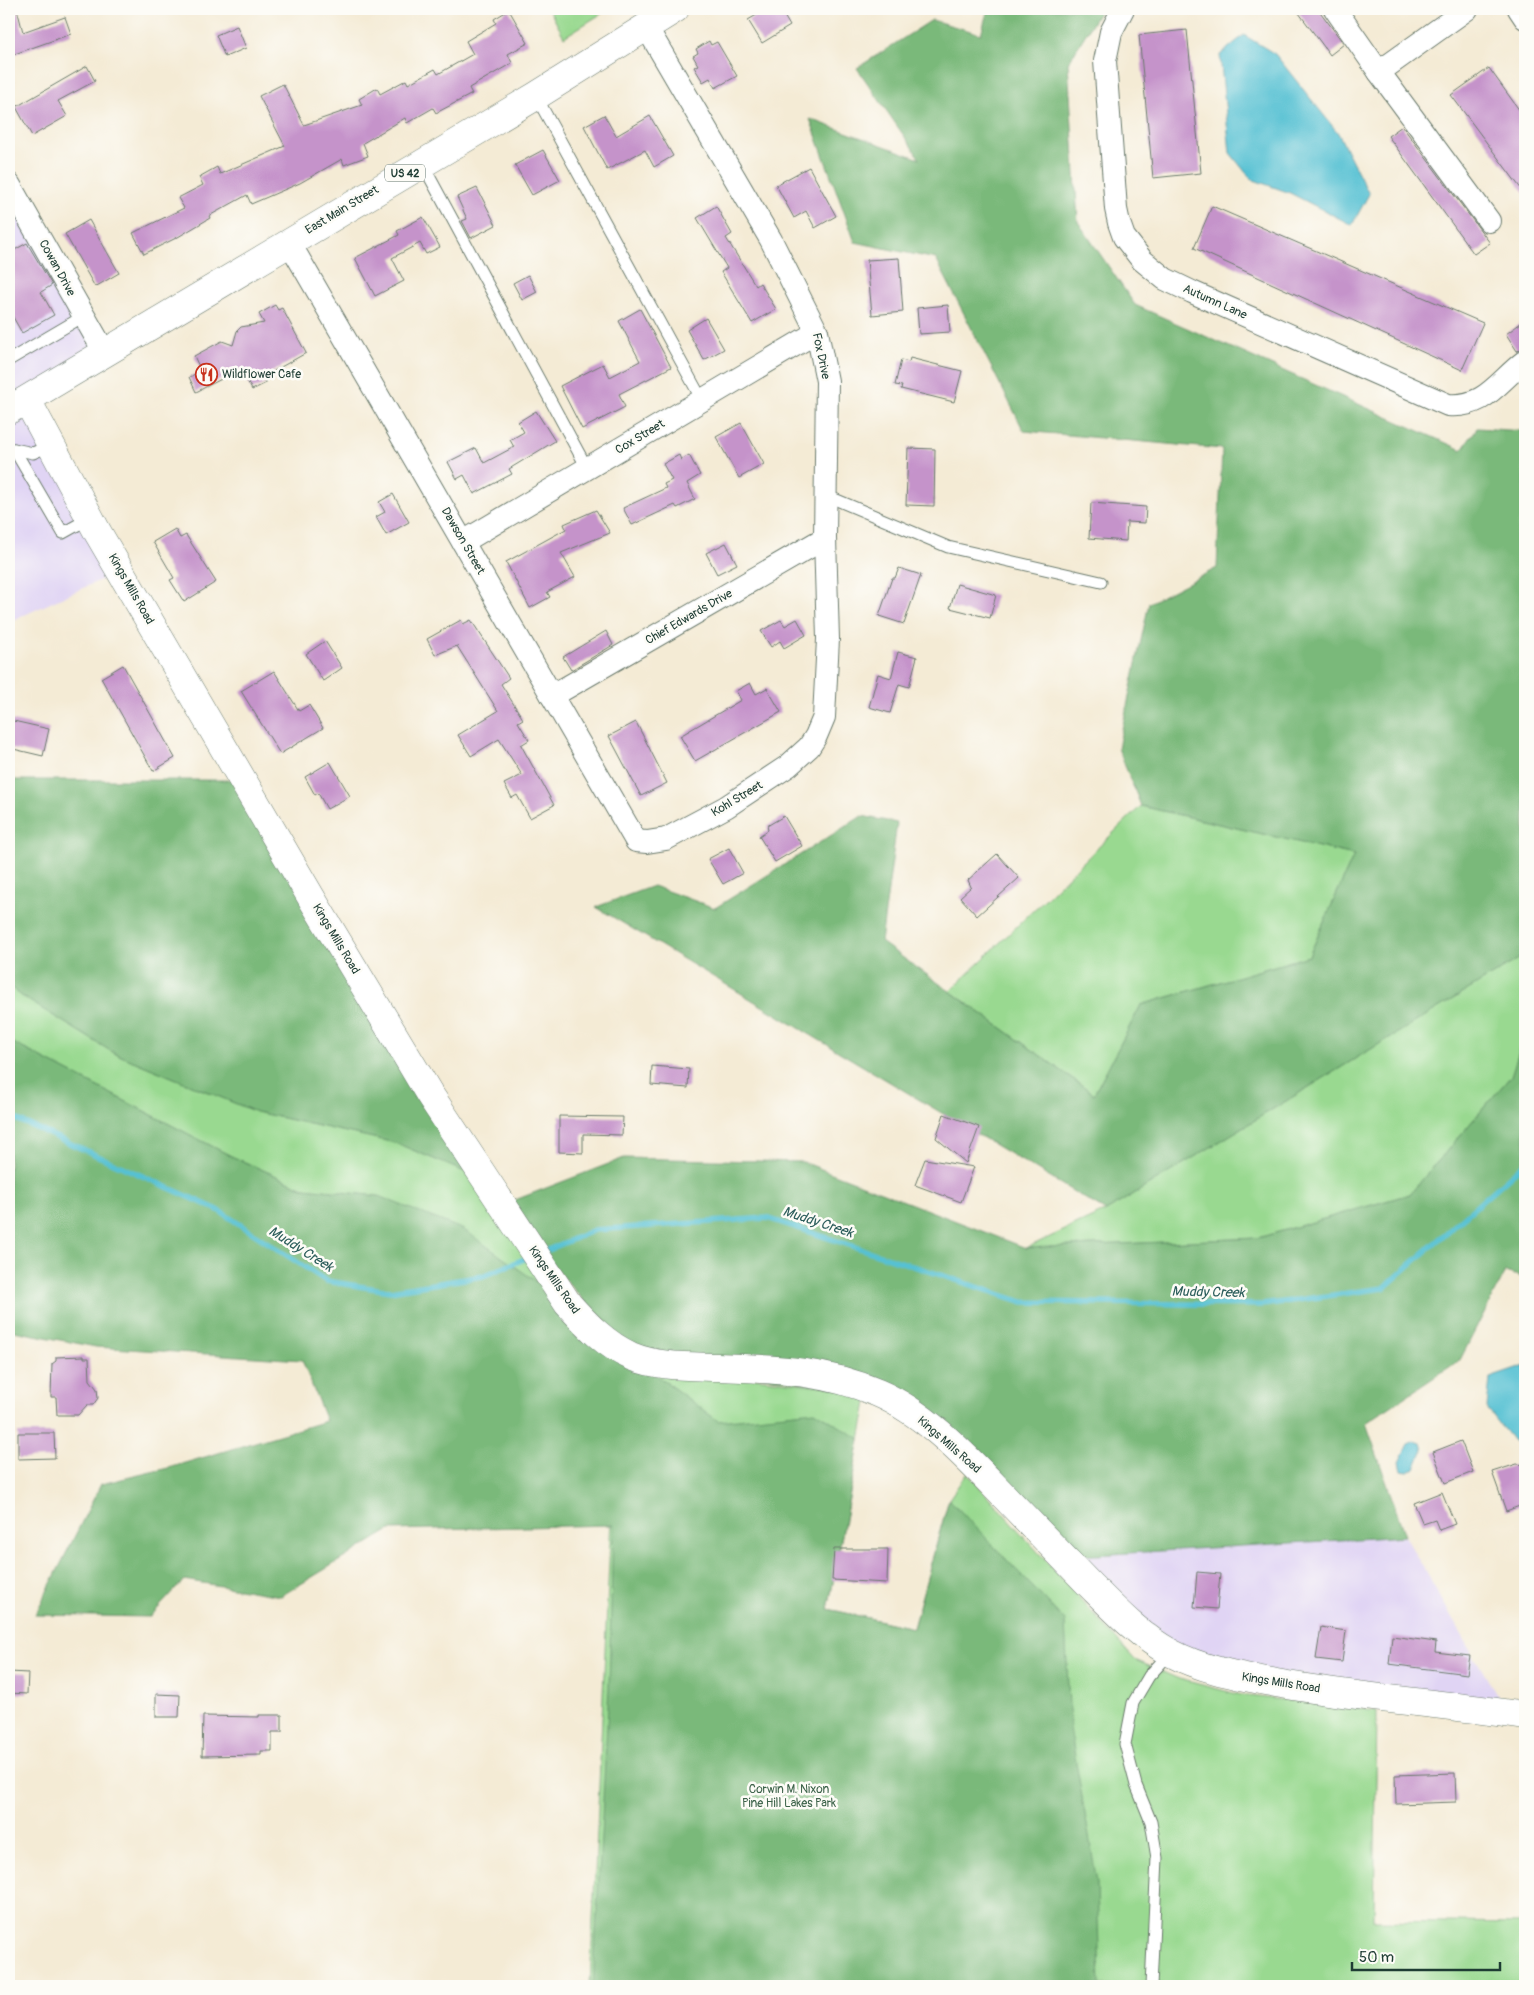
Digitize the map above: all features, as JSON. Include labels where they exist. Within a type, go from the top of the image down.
[{"type":"street","name":"East Main Street","points":[[18,405],[536,96],[647,28],[674,9]]},
{"type":"street","name":"Autumn Lane","points":[[1123,9],[1111,32],[1105,61],[1116,209],[1124,237],[1132,250],[1148,265],[1165,278],[1192,292],[1448,405],[1463,406],[1478,402],[1525,361]]},
{"type":"street","points":[[1335,9],[1488,221]]},
{"type":"street","points":[[1379,72],[1467,9]]},
{"type":"street","points":[[1519,9],[1525,18]]},
{"type":"street","name":"Fox Drive","points":[[647,28],[771,240],[817,332],[827,381],[825,538],[828,639],[824,717],[821,726]]},
{"type":"street","name":"Cowan Drive","points":[[9,184],[105,353]]},
{"type":"street","name":"Dawson Street","points":[[289,242],[636,841]]},
{"type":"street","name":"Cox Street","points":[[463,542],[817,332]]},
{"type":"street","name":"Kings Mills Road","points":[[18,405],[51,445],[90,518],[430,1095],[568,1304],[588,1327],[612,1346],[630,1356],[646,1361],[688,1366],[790,1370],[821,1374],[847,1380],[882,1394],[930,1426],[973,1464],[1106,1601],[1136,1629],[1170,1652],[1194,1664],[1232,1675],[1304,1688],[1525,1716]]},
{"type":"street","name":"Chief Edwards Drive","points":[[552,696],[825,538]]},
{"type":"street","name":"Kohl Street","points":[[636,841],[647,842],[666,839],[726,808],[788,766],[809,747],[821,726]]},
{"type":"lane","points":[[536,96],[702,400]]},
{"type":"lane","points":[[422,163],[587,468]]},
{"type":"lane","points":[[9,360],[84,316]]},
{"type":"lane","points":[[10,450],[33,453],[51,445]]},
{"type":"lane","points":[[10,450],[63,533],[90,518]]},
{"type":"lane","points":[[825,495],[948,547],[1101,582]]},
{"type":"lane","points":[[1151,1986],[1157,1858],[1151,1822],[1136,1785],[1125,1744],[1133,1703],[1148,1676],[1170,1652]]},
{"type":"shaded area","points":[[9,184],[105,353],[27,400],[120,571],[9,622]]},
{"type":"shaded area","points":[[1405,1536],[1507,1713],[1194,1664],[1063,1557]]},
{"type":"green space","points":[[549,9],[609,9],[564,37]]},
{"type":"green space","points":[[988,9],[1101,9],[1068,63],[1078,222],[1135,305],[1462,450],[1477,428],[1525,431],[1525,955],[1106,1211],[596,907],[653,886],[715,908],[862,816],[897,823],[881,942],[1094,1094],[1141,1005],[1309,956],[1354,855],[1141,806],[1118,748],[1149,603],[1217,568],[1222,449],[1024,431],[936,259],[855,242],[810,119],[920,159],[857,68],[932,20],[981,34]]},
{"type":"green space","points":[[9,780],[243,780],[486,1181],[396,1143],[256,1112],[114,1053],[23,997],[9,986]]},
{"type":"green space","points":[[1141,806],[1354,855],[1309,956],[1141,1005],[1094,1094],[950,991]]},
{"type":"green space","points":[[1525,955],[1525,1034],[1511,1076],[1410,1194],[1258,1238],[1026,1248],[1106,1211]]},
{"type":"green space","points":[[9,986],[23,997],[114,1053],[256,1112],[396,1143],[486,1181],[568,1304],[378,1196],[304,1188],[231,1156],[9,1041]]},
{"type":"green space","points":[[1525,1034],[1525,1278],[1505,1272],[1460,1360],[1366,1423],[1405,1536],[1063,1557],[882,1394],[632,1357],[718,1421],[815,1411],[860,1439],[828,1609],[913,1628],[949,1499],[1065,1621],[1070,1728],[1097,1882],[1100,1986],[593,1986],[609,1688],[613,1525],[390,1530],[281,1596],[184,1580],[150,1617],[35,1615],[101,1484],[168,1468],[326,1421],[302,1360],[96,1347],[9,1330],[9,1041],[231,1156],[304,1188],[378,1196],[464,1230],[568,1304],[628,1353],[502,1205],[624,1158],[803,1162],[1026,1248],[1258,1238],[1410,1194],[1511,1076]]},
{"type":"green space","name":"Corwin M. Nixon Pine Hill Lakes Park","points":[[618,1361],[869,1392],[828,1609],[913,1628],[949,1499],[967,1473],[1135,1660],[1179,1679],[1241,1695],[1377,1711],[1374,1921],[1525,1923],[1525,1986],[590,1986]]},
{"type":"water","points":[[1244,35],[1275,54],[1338,133],[1369,194],[1352,225],[1290,193],[1251,179],[1230,153],[1220,55]]},
{"type":"water","points":[[1525,1366],[1525,1444],[1513,1441],[1487,1408],[1490,1378]]},
{"type":"water","points":[[1415,1441],[1421,1443],[1423,1450],[1415,1468],[1408,1472],[1401,1471],[1399,1462],[1408,1444]]},
{"type":"building","points":[[9,9],[17,9],[23,32],[65,17],[71,34],[9,56]]},
{"type":"building","points":[[767,9],[780,9],[790,26],[762,43],[748,20]]},
{"type":"building","points":[[1296,9],[1318,9],[1344,44],[1330,55]]},
{"type":"building","points":[[509,10],[528,43],[508,54],[512,63],[469,88],[472,94],[436,113],[433,108],[407,123],[405,118],[363,143],[368,156],[344,165],[342,159],[300,183],[251,204],[247,195],[209,216],[210,218],[178,237],[144,254],[133,233],[184,208],[178,198],[203,185],[199,177],[217,167],[220,174],[285,146],[259,96],[283,84],[304,125],[362,105],[359,99],[377,88],[380,94],[406,80],[408,84],[435,69],[438,74],[473,54],[466,41],[496,23],[494,19]]},
{"type":"building","points":[[237,26],[246,48],[225,57],[216,35]]},
{"type":"building","points":[[1187,30],[1201,173],[1153,178],[1139,35]]},
{"type":"building","points":[[709,41],[711,45],[717,42],[737,76],[715,88],[710,78],[703,82],[694,67],[698,65],[693,56],[698,53],[696,49]]},
{"type":"building","points":[[87,66],[95,81],[58,101],[67,116],[32,136],[16,107]]},
{"type":"building","points":[[1489,68],[1525,118],[1525,194],[1451,95]]},
{"type":"building","points":[[604,115],[616,136],[650,116],[673,156],[654,167],[645,150],[607,170],[584,126]]},
{"type":"building","points":[[1402,126],[1490,243],[1474,254],[1388,136]]},
{"type":"building","points":[[543,150],[560,180],[532,195],[515,165]]},
{"type":"building","points":[[809,167],[836,216],[815,228],[806,211],[794,218],[776,185]]},
{"type":"building","points":[[477,188],[496,225],[471,238],[462,221],[467,219],[457,197]]},
{"type":"building","points":[[716,206],[732,234],[726,238],[756,286],[760,283],[776,309],[752,323],[721,272],[727,268],[697,218]]},
{"type":"building","points":[[1212,206],[1483,323],[1462,370],[1194,248]]},
{"type":"building","points":[[423,217],[440,247],[426,254],[420,243],[392,258],[404,281],[375,296],[355,258],[399,235],[397,231]]},
{"type":"building","points":[[89,220],[119,273],[95,287],[65,234]]},
{"type":"building","points":[[27,243],[52,285],[41,292],[54,315],[22,333],[9,310],[9,253]]},
{"type":"building","points":[[899,258],[903,312],[872,315],[867,260]]},
{"type":"building","points":[[528,275],[537,292],[522,300],[513,283]]},
{"type":"building","points":[[275,305],[278,310],[282,308],[306,353],[263,377],[266,383],[252,390],[241,369],[196,392],[189,377],[201,371],[194,356],[222,341],[233,345],[237,331],[241,327],[264,323],[259,314]]},
{"type":"building","points":[[948,305],[950,332],[919,334],[917,308]]},
{"type":"building","points":[[640,309],[671,367],[619,394],[625,407],[582,429],[560,386],[603,364],[610,377],[640,361],[619,321]]},
{"type":"building","points":[[706,318],[724,349],[704,360],[687,330]]},
{"type":"building","points":[[1525,320],[1525,348],[1517,351],[1506,334]]},
{"type":"building","points":[[910,358],[962,371],[954,402],[901,389],[902,386],[895,385],[901,360],[909,362]]},
{"type":"building","points":[[536,411],[555,441],[509,469],[512,474],[474,494],[464,475],[457,479],[448,462],[476,448],[484,463],[514,447],[510,440],[524,432],[518,422]]},
{"type":"building","points":[[741,423],[764,464],[739,478],[716,437]]},
{"type":"building","points":[[908,448],[935,449],[934,506],[906,505]]},
{"type":"building","points":[[679,455],[681,460],[689,455],[700,475],[687,483],[695,499],[677,508],[675,505],[632,525],[623,508],[666,488],[664,484],[672,480],[663,464]]},
{"type":"building","points":[[393,494],[409,522],[386,535],[376,517],[385,512],[379,502]]},
{"type":"building","points":[[1091,503],[1146,507],[1145,523],[1127,522],[1126,541],[1089,538]]},
{"type":"building","points":[[596,510],[610,533],[561,553],[575,577],[547,592],[550,597],[530,608],[506,562],[566,529],[564,524]]},
{"type":"building","points":[[175,529],[180,538],[186,535],[216,582],[184,602],[170,580],[174,578],[153,542]]},
{"type":"building","points":[[726,543],[737,564],[717,574],[706,553]]},
{"type":"building","points":[[899,568],[921,575],[904,624],[879,616],[892,578],[895,578]]},
{"type":"building","points":[[957,584],[996,595],[990,618],[950,608]]},
{"type":"building","points":[[797,619],[806,635],[784,648],[780,641],[771,647],[761,631],[781,620],[785,626]]},
{"type":"building","points":[[461,620],[463,624],[471,620],[509,678],[501,684],[523,719],[518,722],[529,740],[521,745],[554,805],[530,818],[517,795],[512,798],[504,784],[522,775],[499,739],[471,756],[458,735],[498,711],[457,646],[435,655],[427,639]]},
{"type":"building","points":[[606,631],[613,645],[571,670],[563,657]]},
{"type":"building","points":[[325,641],[342,668],[323,681],[306,654]]},
{"type":"building","points":[[898,652],[917,657],[909,687],[899,684],[890,713],[869,707],[878,674],[891,678]]},
{"type":"building","points":[[123,665],[175,758],[153,771],[101,678]]},
{"type":"building","points":[[274,671],[299,711],[309,705],[323,728],[280,754],[241,691]]},
{"type":"building","points":[[750,683],[756,694],[767,688],[781,712],[695,761],[680,736],[741,700],[736,691]]},
{"type":"building","points":[[9,720],[49,729],[43,756],[9,748]]},
{"type":"building","points":[[636,722],[667,783],[641,796],[609,736]]},
{"type":"building","points":[[330,762],[350,796],[327,809],[318,793],[315,795],[305,777]]},
{"type":"building","points":[[784,816],[802,846],[775,862],[759,836],[768,830],[767,826]]},
{"type":"building","points":[[729,848],[743,873],[723,884],[708,859]]},
{"type":"building","points":[[997,854],[1019,878],[977,916],[960,897],[971,887],[968,880]]},
{"type":"building","points":[[652,1066],[689,1069],[688,1088],[651,1085]]},
{"type":"building","points":[[944,1114],[979,1127],[966,1163],[936,1138]]},
{"type":"building","points":[[559,1116],[623,1117],[622,1135],[583,1134],[583,1153],[559,1152]]},
{"type":"building","points":[[925,1159],[974,1167],[961,1202],[915,1185]]},
{"type":"building","points":[[84,1356],[84,1358],[89,1358],[90,1380],[97,1389],[98,1398],[93,1405],[87,1405],[78,1415],[57,1415],[56,1397],[51,1397],[52,1364],[56,1361],[56,1357]]},
{"type":"building","points":[[18,1433],[54,1433],[55,1458],[18,1459]]},
{"type":"building","points":[[1461,1441],[1473,1472],[1445,1483],[1433,1452]]},
{"type":"building","points":[[1517,1464],[1525,1465],[1525,1504],[1506,1511],[1492,1472]]},
{"type":"building","points":[[1442,1492],[1455,1524],[1439,1530],[1435,1520],[1423,1524],[1414,1503]]},
{"type":"building","points":[[834,1549],[888,1549],[887,1583],[832,1580]]},
{"type":"building","points":[[1197,1572],[1220,1574],[1217,1609],[1194,1607]]},
{"type":"building","points":[[1321,1627],[1346,1631],[1342,1662],[1316,1659]]},
{"type":"building","points":[[1392,1636],[1436,1642],[1435,1652],[1470,1656],[1467,1674],[1389,1664]]},
{"type":"building","points":[[9,1672],[28,1673],[27,1694],[9,1693]]},
{"type":"building","points":[[156,1694],[180,1695],[179,1717],[156,1717]]},
{"type":"building","points":[[259,1715],[282,1715],[282,1732],[272,1732],[272,1751],[261,1751],[261,1755],[202,1756],[203,1716],[259,1717]]},
{"type":"building","points":[[1455,1773],[1456,1802],[1396,1804],[1395,1775]]},
{"type":"waterway","name":"Muddy Creek","points":[[9,1116],[218,1210],[326,1281],[390,1291],[483,1276],[529,1257]]},
{"type":"waterway","name":"Muddy Creek","points":[[543,1252],[594,1230],[767,1218],[1023,1302],[1262,1305],[1384,1288],[1525,1163]]},
{"type":"place","name":"Wildflower Cafe","points":[[206,374]]}]
